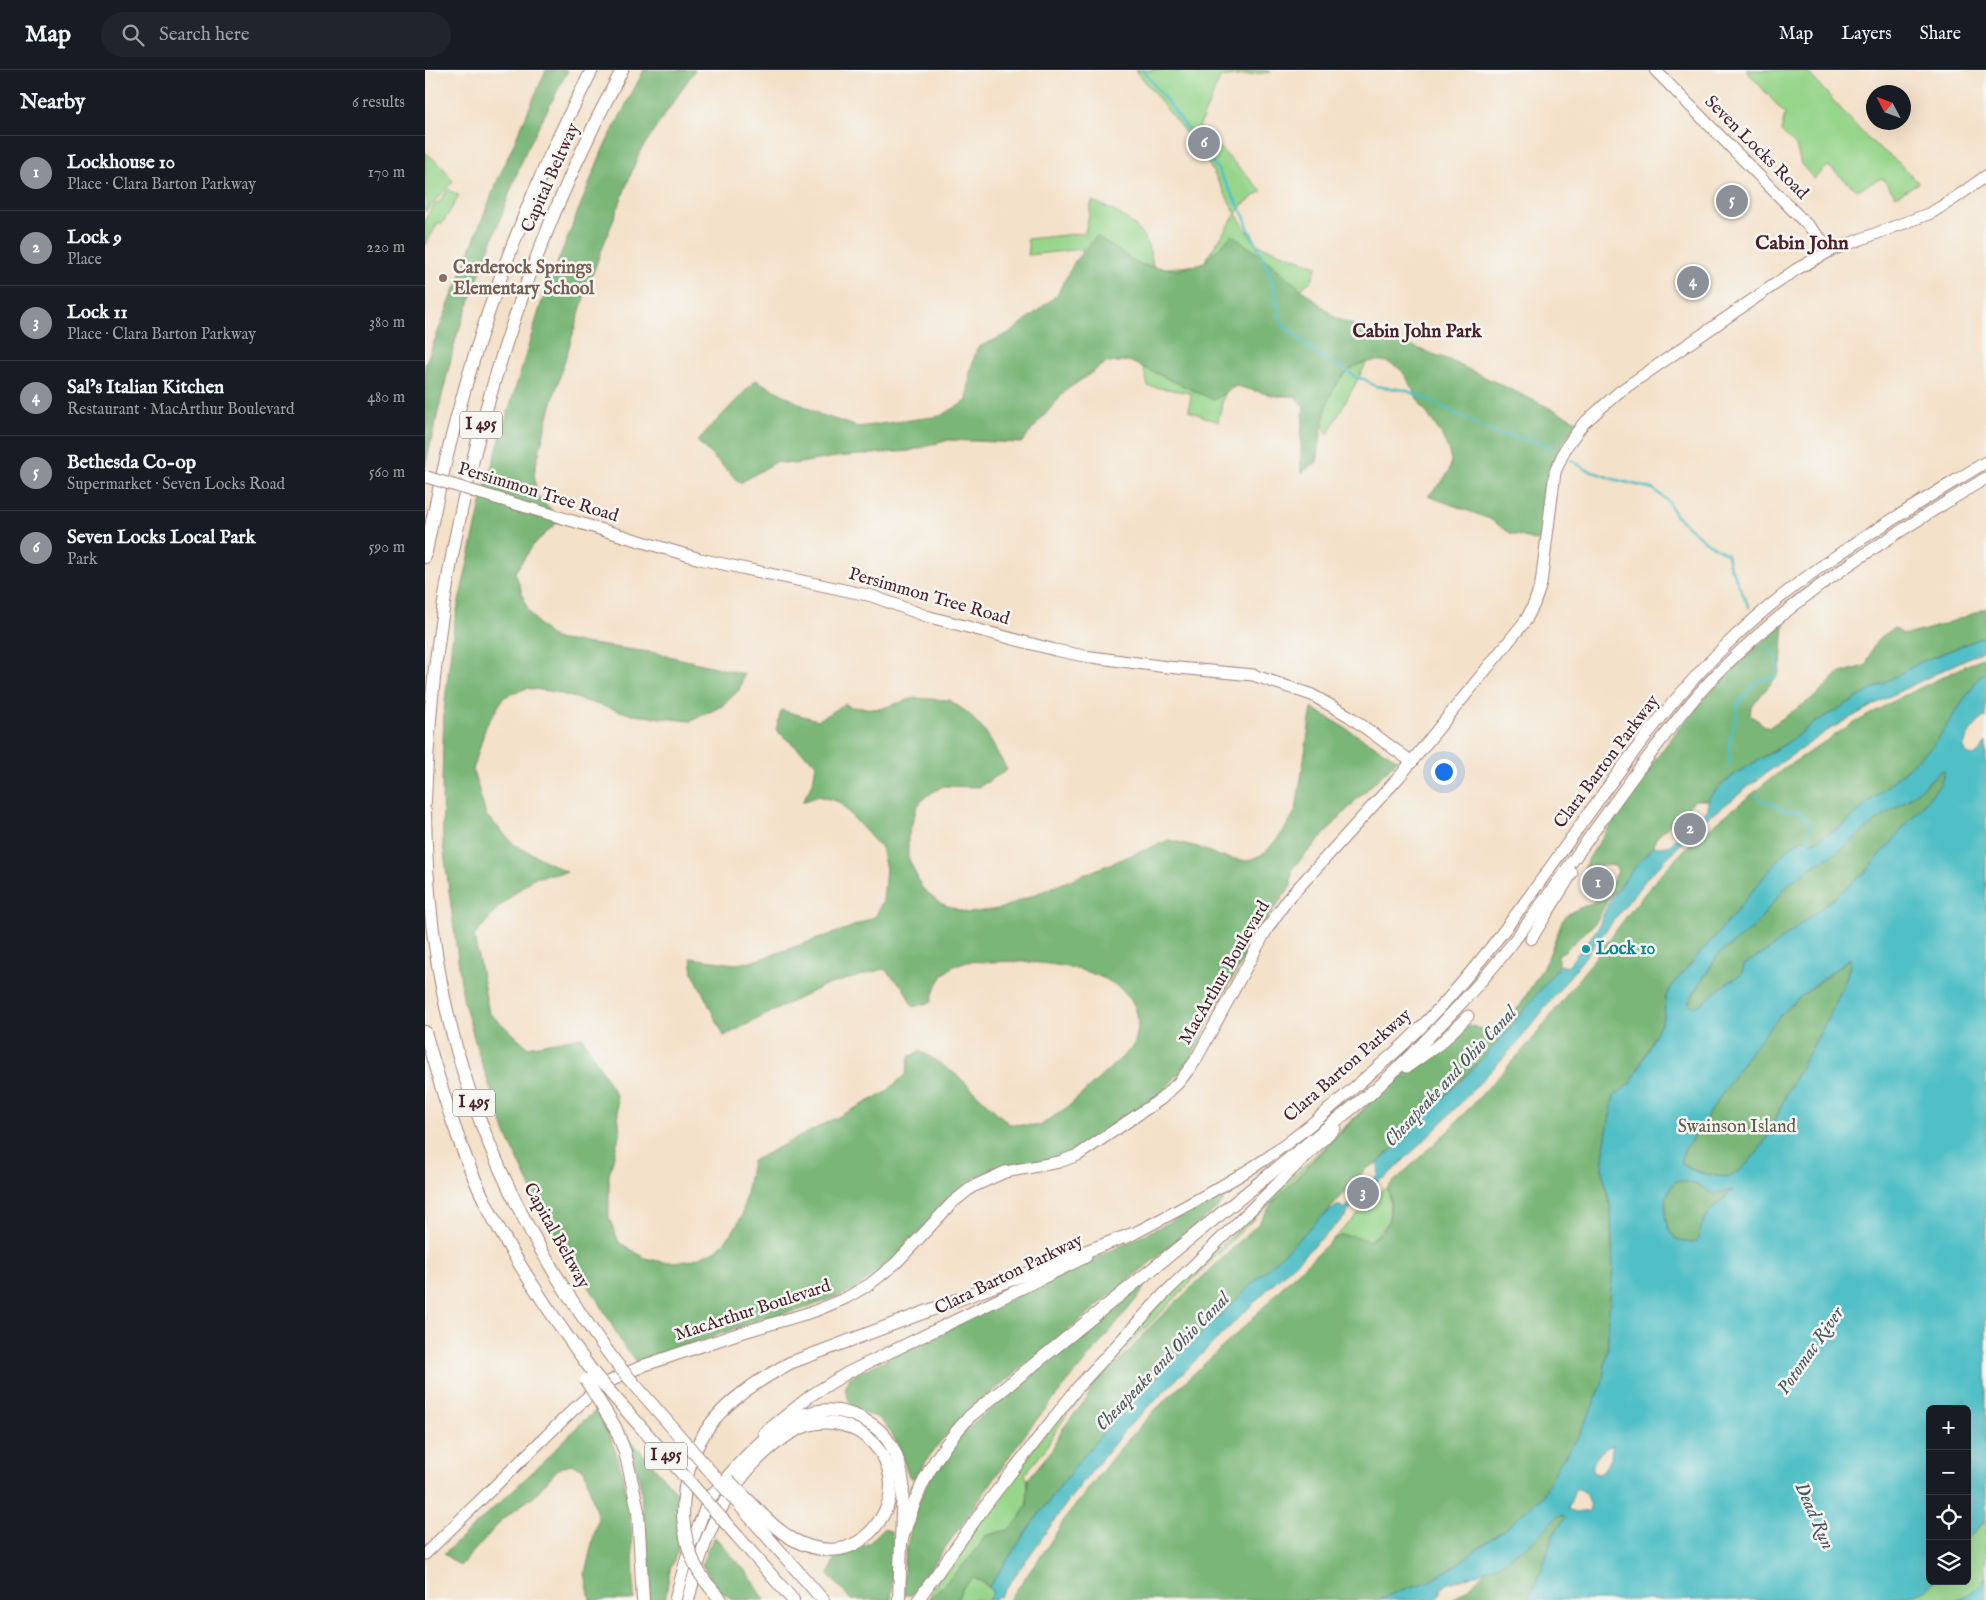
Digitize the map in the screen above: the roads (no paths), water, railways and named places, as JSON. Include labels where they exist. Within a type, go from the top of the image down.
[{"type":"highway","name":"Capital Beltway","points":[[425,557],[459,406],[493,296],[536,188],[592,70]]},
{"type":"highway","name":"Capital Beltway","points":[[425,802],[430,710],[439,633],[458,523],[485,412],[518,304],[549,225],[582,149],[622,70]]},
{"type":"highway","name":"Capital Beltway","points":[[425,811],[426,862],[430,907],[439,972],[451,1028],[470,1092],[512,1196],[568,1296],[616,1363],[753,1513],[823,1600]]},
{"type":"highway","name":"I 495","points":[[425,1032],[445,1099],[487,1206],[515,1258],[591,1377],[738,1537],[793,1600]]},
{"type":"highway","points":[[901,1542],[912,1505],[927,1472],[946,1443],[970,1416],[1373,1091]]},
{"type":"highway","points":[[721,1600],[697,1571],[691,1559],[683,1516],[685,1480],[699,1440],[720,1412],[769,1375],[791,1363],[1132,1234]]},
{"type":"highway","points":[[591,1377],[625,1452],[632,1482],[638,1511],[643,1600]]},
{"type":"highway","points":[[709,1499],[747,1455],[788,1422],[803,1414],[819,1410],[843,1411],[855,1415],[879,1430],[897,1456],[903,1484],[899,1596]]},
{"type":"highway","points":[[688,1600],[704,1544],[721,1506],[744,1474],[778,1440],[805,1426],[834,1422],[847,1425],[872,1440],[881,1452],[887,1465],[890,1495],[887,1510],[869,1534],[845,1548],[833,1550],[807,1547],[753,1513]]},
{"type":"main road","name":"Seven Locks Road","points":[[1655,70],[1832,250]]},
{"type":"main road","name":"MacArthur Boulevard","points":[[425,1554],[574,1409],[597,1390],[618,1377],[645,1365],[737,1334],[815,1311],[846,1298],[870,1284],[896,1263],[953,1203],[972,1187],[1005,1172],[1059,1162],[1078,1155],[1161,1099],[1179,1082],[1195,1061],[1267,929],[1287,900],[1411,762],[1526,620],[1541,584],[1555,472],[1566,447],[1583,424],[1619,392],[1797,269],[1832,250],[1931,212],[1986,176]]},
{"type":"main road","name":"Clara Barton Parkway","points":[[675,1600],[688,1552],[709,1499],[718,1482],[744,1452],[768,1429],[810,1396],[847,1373],[1198,1200],[1263,1160],[1317,1120],[1406,1042],[1456,990],[1502,933],[1652,728],[1721,650],[1790,588],[1852,544],[1986,462]]},
{"type":"main road","name":"Persimmon Tree Road","points":[[426,477],[700,560],[872,596],[926,616],[1055,650],[1084,656],[1167,667],[1253,675],[1312,695],[1349,716],[1411,762]]},
{"type":"main road","name":"Clara Barton Parkway","points":[[918,1600],[989,1502],[1078,1387],[1163,1294],[1466,999],[1510,946],[1615,801],[1690,704],[1722,668],[1799,599],[1862,555],[1986,478]]},
{"type":"main road","points":[[1958,496],[1986,484]]},
{"type":"main road","points":[[1531,939],[1615,801]]},
{"type":"main road","points":[[1373,1091],[1441,1043],[1468,1016]]},
{"type":"water","points":[[1986,636],[1986,649],[1888,697],[1830,729],[1766,773],[1715,813],[1712,813],[1647,878],[1519,1041],[1434,1131],[1384,1179],[1382,1178],[1347,1212],[1348,1214],[1275,1282],[1126,1429],[1071,1497],[1000,1597],[997,1596],[995,1600],[988,1600],[993,1593],[989,1587],[1031,1525],[1081,1459],[1123,1410],[1321,1217],[1337,1206],[1341,1206],[1344,1209],[1379,1174],[1378,1168],[1382,1158],[1400,1144],[1423,1118],[1484,1057],[1560,965],[1567,967],[1599,927],[1607,906],[1621,884],[1653,847],[1669,846],[1708,809],[1708,800],[1711,795],[1735,774],[1787,743],[1817,721],[1919,663]]},
{"type":"water","points":[[1986,672],[1986,718],[1984,717],[1970,732],[1964,746],[1964,751],[1966,754],[1974,756],[1986,742],[1986,1521],[1971,1534],[1971,1405],[1926,1405],[1926,1585],[1931,1585],[1920,1592],[1892,1600],[1528,1600],[1541,1572],[1553,1536],[1565,1518],[1563,1515],[1558,1516],[1531,1543],[1502,1563],[1472,1576],[1449,1583],[1442,1588],[1436,1600],[1379,1600],[1430,1581],[1455,1566],[1506,1528],[1542,1497],[1559,1464],[1580,1435],[1602,1385],[1608,1348],[1608,1320],[1613,1268],[1611,1208],[1602,1170],[1605,1142],[1614,1096],[1631,1083],[1664,1017],[1666,996],[1672,985],[1720,931],[1786,850],[1804,838],[1811,843],[1840,828],[1933,746],[1980,676]],"holes":[[[1942,770],[1945,771],[1940,785],[1865,873],[1770,949],[1745,964],[1741,975],[1695,1007],[1688,1004],[1718,955],[1754,927],[1788,884],[1810,868],[1838,852],[1881,817],[1906,801]],[[1850,958],[1849,969],[1836,1002],[1791,1085],[1767,1137],[1757,1152],[1741,1169],[1728,1177],[1705,1174],[1690,1169],[1680,1162],[1684,1150],[1757,1043],[1785,1011]],[[1678,1180],[1698,1185],[1714,1194],[1733,1190],[1709,1212],[1697,1241],[1684,1242],[1675,1238],[1669,1230],[1665,1207],[1667,1196],[1672,1186]],[[1612,1445],[1611,1459],[1601,1473],[1597,1474],[1593,1471],[1595,1459]],[[1575,1490],[1582,1490],[1586,1494],[1590,1504],[1589,1511],[1575,1513],[1568,1509]]]},
{"type":"water","points":[[1986,1577],[1986,1600],[1953,1600],[1972,1592]]},
{"type":"waterway","points":[[1143,70],[1218,170],[1244,215],[1271,275],[1280,317],[1284,326],[1318,355],[1349,372],[1356,378],[1364,379],[1375,386],[1405,390],[1496,434],[1530,440],[1552,447]]},
{"type":"waterway","points":[[1571,460],[1585,469],[1613,479],[1653,489],[1668,501],[1675,515],[1706,542],[1727,554],[1729,564],[1749,607]]},
{"type":"waterway","points":[[1729,766],[1729,745],[1739,702],[1757,681],[1776,677],[1778,659],[1766,645]]},
{"type":"waterway","points":[[1756,796],[1764,802],[1771,802],[1785,811],[1800,812],[1811,825],[1808,843]]},
{"type":"place","name":"Seven Locks Local Park","points":[[1204,143]]},
{"type":"place","name":"Bethesda Co-op","points":[[1732,201]]},
{"type":"place","name":"Carderock Springs Elementary School","points":[[443,278]]},
{"type":"place","name":"Sal’s Italian Kitchen","points":[[1693,282]]},
{"type":"place","name":"Lock 9","points":[[1690,829]]},
{"type":"place","name":"Lockhouse 10","points":[[1598,883]]},
{"type":"place","name":"Lock 10","points":[[1586,949]]},
{"type":"place","name":"Lock 11","points":[[1363,1193]]},
{"type":"district","name":"Cabin John","points":[[1802,243]]},
{"type":"district","name":"Cabin John Park","points":[[1417,332]]},
{"type":"water label","name":"Chesapeake and Ohio Canal","points":[[1451,1077]]},
{"type":"water label","name":"Potomac River","points":[[1811,1351]]},
{"type":"water label","name":"Chesapeake and Ohio Canal","points":[[1163,1362]]},
{"type":"water label","name":"Dead Run","points":[[1814,1516]]},
{"type":"park label","name":"Swainson Island","points":[[1737,1127]]}]
